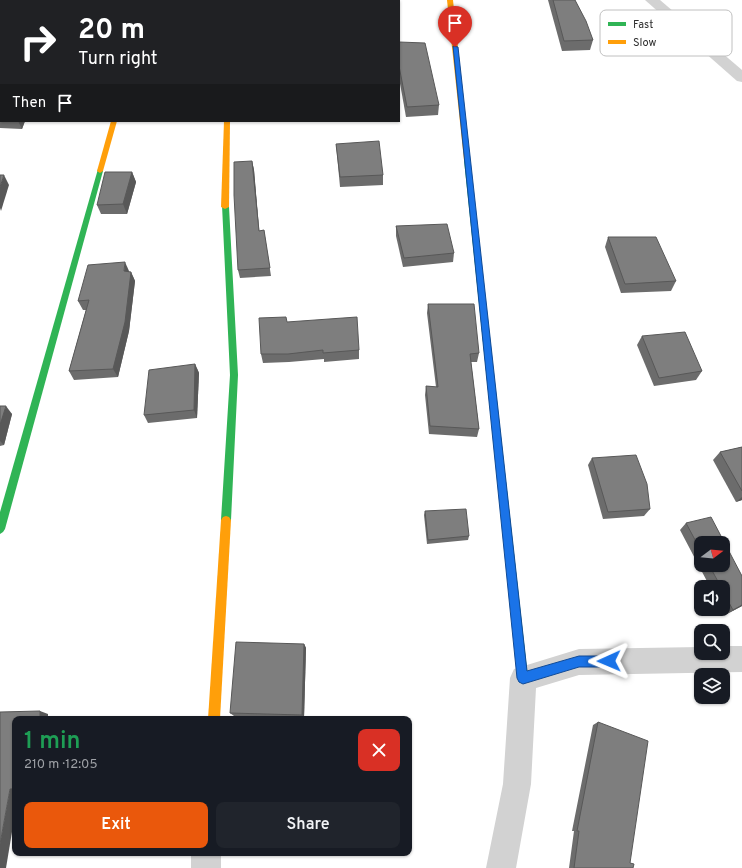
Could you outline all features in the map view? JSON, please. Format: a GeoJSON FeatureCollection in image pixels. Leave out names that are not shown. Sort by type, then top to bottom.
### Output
{"type":"FeatureCollection","features":[{"type":"Feature","properties":{"kind":"street"},"geometry":{"type":"LineString","coordinates":[[450,0],[523,678],[517,784],[501,868]]}},
{"type":"Feature","properties":{"kind":"street"},"geometry":{"type":"LineString","coordinates":[[652,0],[664,10]]}},
{"type":"Feature","properties":{"kind":"street"},"geometry":{"type":"LineString","coordinates":[[717,56],[742,78]]}},
{"type":"Feature","properties":{"kind":"street"},"geometry":{"type":"LineString","coordinates":[[0,529],[114,122]]}},
{"type":"Feature","properties":{"kind":"street"},"geometry":{"type":"LineString","coordinates":[[214,716],[234,375],[225,204],[227,122]]}},
{"type":"Feature","properties":{"kind":"street"},"geometry":{"type":"LineString","coordinates":[[523,678],[579,662],[742,659]]}},
{"type":"Feature","properties":{"kind":"street"},"geometry":{"type":"LineString","coordinates":[[206,856],[206,868]]}},
{"type":"Feature","properties":{"kind":"building"},"geometry":{"type":"Polygon","coordinates":[[[553,0],[575,0],[586,21],[593,40],[564,41],[553,0]]]}},
{"type":"Feature","properties":{"kind":"building"},"geometry":{"type":"Polygon","coordinates":[[[400,42],[425,43],[439,105],[407,107],[400,71],[400,42]]]}},
{"type":"Feature","properties":{"kind":"building"},"geometry":{"type":"Polygon","coordinates":[[[379,141],[383,175],[340,177],[336,144],[379,141]]]}},
{"type":"Feature","properties":{"kind":"building"},"geometry":{"type":"Polygon","coordinates":[[[252,161],[259,231],[264,230],[270,268],[238,270],[234,195],[234,162],[252,161]]]}},
{"type":"Feature","properties":{"kind":"building"},"geometry":{"type":"Polygon","coordinates":[[[105,172],[132,172],[123,204],[97,205],[105,172]]]}},
{"type":"Feature","properties":{"kind":"building"},"geometry":{"type":"Polygon","coordinates":[[[0,175],[4,175],[0,187],[0,175]]]}},
{"type":"Feature","properties":{"kind":"building"},"geometry":{"type":"Polygon","coordinates":[[[447,224],[454,253],[404,258],[396,226],[447,224]]]}},
{"type":"Feature","properties":{"kind":"building"},"geometry":{"type":"Polygon","coordinates":[[[608,237],[656,237],[676,281],[625,284],[608,237]]]}},
{"type":"Feature","properties":{"kind":"building"},"geometry":{"type":"Polygon","coordinates":[[[125,262],[124,271],[131,272],[125,322],[113,369],[69,371],[89,300],[78,301],[88,265],[125,262]]]}},
{"type":"Feature","properties":{"kind":"building"},"geometry":{"type":"Polygon","coordinates":[[[428,304],[474,304],[479,353],[470,354],[479,429],[430,426],[426,386],[438,387],[428,304]]]}},
{"type":"Feature","properties":{"kind":"building"},"geometry":{"type":"Polygon","coordinates":[[[286,317],[287,322],[357,317],[359,350],[323,353],[323,350],[288,354],[261,354],[259,318],[286,317]]]}},
{"type":"Feature","properties":{"kind":"building"},"geometry":{"type":"Polygon","coordinates":[[[685,332],[702,371],[659,378],[642,336],[685,332]]]}},
{"type":"Feature","properties":{"kind":"building"},"geometry":{"type":"Polygon","coordinates":[[[195,364],[194,410],[144,415],[149,370],[195,364]]]}},
{"type":"Feature","properties":{"kind":"building"},"geometry":{"type":"Polygon","coordinates":[[[0,406],[6,406],[0,425],[0,406]]]}},
{"type":"Feature","properties":{"kind":"building"},"geometry":{"type":"Polygon","coordinates":[[[742,447],[742,491],[720,452],[742,447]]]}},
{"type":"Feature","properties":{"kind":"building"},"geometry":{"type":"Polygon","coordinates":[[[636,455],[647,484],[650,509],[608,512],[592,458],[636,455]]]}},
{"type":"Feature","properties":{"kind":"building"},"geometry":{"type":"Polygon","coordinates":[[[466,509],[469,536],[428,540],[425,511],[466,509]]]}},
{"type":"Feature","properties":{"kind":"building"},"geometry":{"type":"Polygon","coordinates":[[[711,517],[721,536],[694,536],[694,538],[686,523],[711,517]]]}},
{"type":"Feature","properties":{"kind":"building"},"geometry":{"type":"Polygon","coordinates":[[[730,553],[742,576],[742,605],[733,610],[730,605],[730,580],[717,580],[713,572],[730,572],[730,553]]]}},
{"type":"Feature","properties":{"kind":"building"},"geometry":{"type":"Polygon","coordinates":[[[236,642],[304,644],[302,715],[230,713],[236,642]]]}},
{"type":"Feature","properties":{"kind":"building"},"geometry":{"type":"Polygon","coordinates":[[[40,711],[40,716],[12,716],[12,789],[10,789],[0,844],[0,712],[40,711]]]}},
{"type":"Feature","properties":{"kind":"building"},"geometry":{"type":"Polygon","coordinates":[[[598,722],[648,741],[630,863],[634,864],[633,868],[574,868],[579,831],[577,831],[598,722]]]}},
{"type":"Feature","properties":{"kind":"traffic: fast"},"geometry":{"type":"LineString","coordinates":[[467,160],[523,678]]}},
{"type":"Feature","properties":{"kind":"traffic: fast"},"geometry":{"type":"LineString","coordinates":[[0,529],[100,171]]}},
{"type":"Feature","properties":{"kind":"traffic: fast"},"geometry":{"type":"LineString","coordinates":[[225,207],[234,375],[226,520]]}},
{"type":"Feature","properties":{"kind":"traffic: slow"},"geometry":{"type":"LineString","coordinates":[[450,0],[467,160]]}},
{"type":"Feature","properties":{"kind":"traffic: slow"},"geometry":{"type":"LineString","coordinates":[[100,171],[114,122]]}},
{"type":"Feature","properties":{"kind":"traffic: slow"},"geometry":{"type":"LineString","coordinates":[[225,207],[227,122]]}},
{"type":"Feature","properties":{"kind":"traffic: slow"},"geometry":{"type":"LineString","coordinates":[[214,716],[226,520]]}},
{"type":"Feature","properties":{"kind":"route"},"geometry":{"type":"LineString","coordinates":[[455,47],[523,678],[579,662],[609,661]]}}]}
